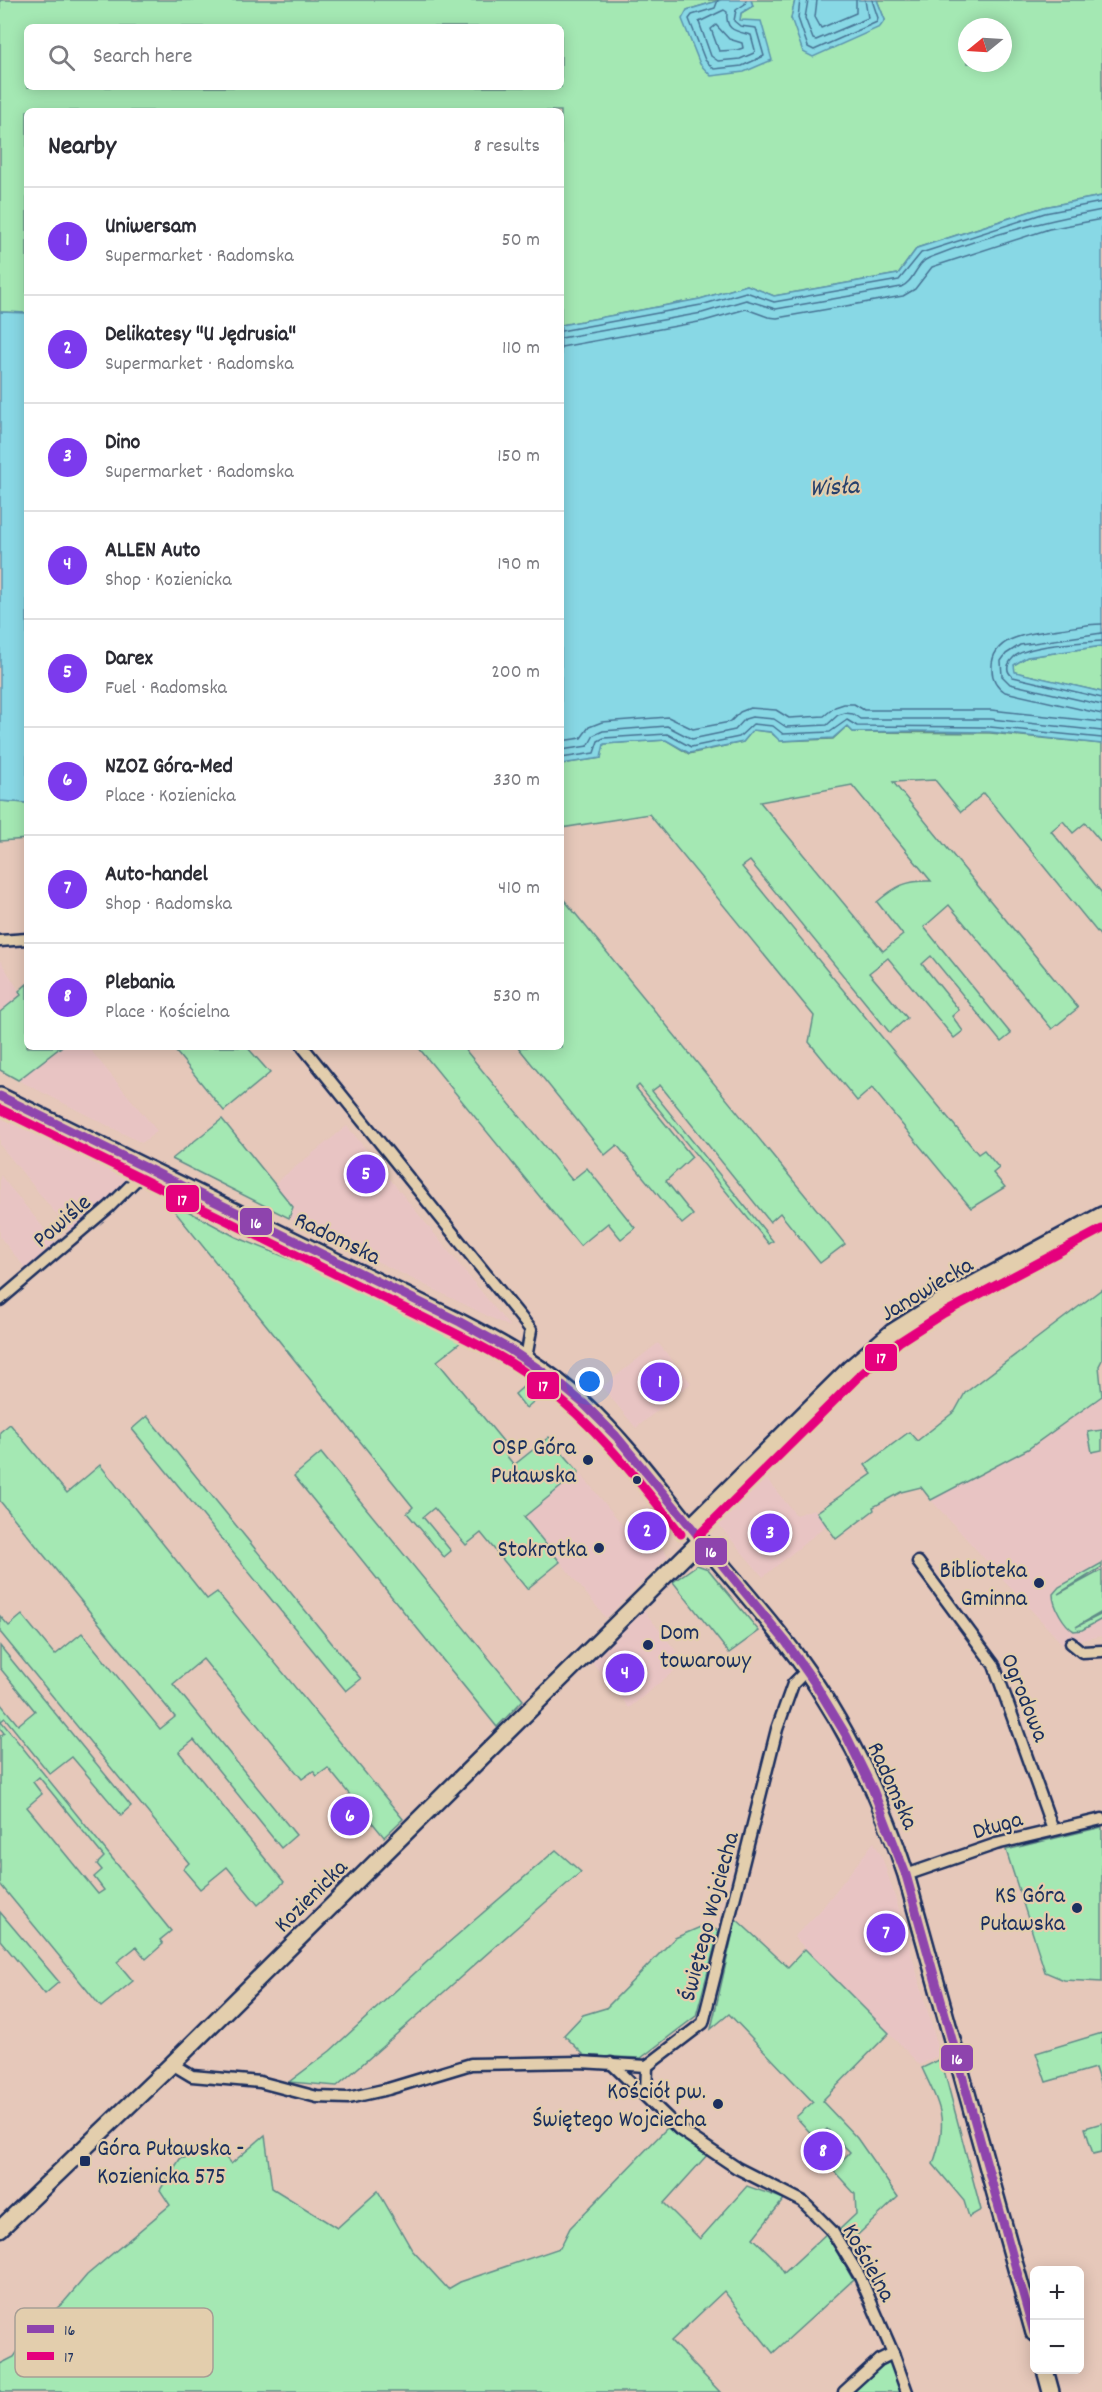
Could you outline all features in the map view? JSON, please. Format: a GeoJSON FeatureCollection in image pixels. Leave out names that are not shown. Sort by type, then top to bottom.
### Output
{"type":"FeatureCollection","features":[{"type":"Feature","properties":{"kind":"main road","name":"Radomska"},"geometry":{"type":"LineString","coordinates":[[0,1096],[460,1322],[526,1358],[584,1404],[614,1435],[784,1641],[838,1722],[869,1780],[906,1875],[1031,2320]]}},
{"type":"Feature","properties":{"kind":"main road","name":"Janowiecka"},"geometry":{"type":"LineString","coordinates":[[690,1527],[849,1369],[892,1332],[938,1303],[1102,1215]]}},
{"type":"Feature","properties":{"kind":"main road","name":"Kozienicka"},"geometry":{"type":"LineString","coordinates":[[0,2229],[171,2064],[701,1540]]}},
{"type":"Feature","properties":{"kind":"main road"},"geometry":{"type":"LineString","coordinates":[[1046,2374],[1050,2392]]}},
{"type":"Feature","properties":{"kind":"street"},"geometry":{"type":"LineString","coordinates":[[0,941],[24,939]]}},
{"type":"Feature","properties":{"kind":"street"},"geometry":{"type":"LineString","coordinates":[[305,1050],[531,1330],[526,1358]]}},
{"type":"Feature","properties":{"kind":"street","name":"Powiśle"},"geometry":{"type":"LineString","coordinates":[[0,1300],[109,1207],[147,1169]]}},
{"type":"Feature","properties":{"kind":"street","name":"Ogrodowa"},"geometry":{"type":"LineString","coordinates":[[918,1562],[994,1665],[1053,1830]]}},
{"type":"Feature","properties":{"kind":"street"},"geometry":{"type":"LineString","coordinates":[[1071,1642],[1082,1652],[1102,1651]]}},
{"type":"Feature","properties":{"kind":"street","name":"Świętego Wojciecha"},"geometry":{"type":"LineString","coordinates":[[647,2066],[702,2023],[777,1729],[793,1684],[806,1671]]}},
{"type":"Feature","properties":{"kind":"street","name":"Długa"},"geometry":{"type":"LineString","coordinates":[[906,1875],[996,1844],[1102,1819]]}},
{"type":"Feature","properties":{"kind":"street"},"geometry":{"type":"LineString","coordinates":[[171,2064],[192,2076],[250,2081],[317,2097],[348,2098],[471,2064],[512,2061],[611,2063],[647,2066],[646,2097]]}},
{"type":"Feature","properties":{"kind":"street","name":"Kościelna"},"geometry":{"type":"LineString","coordinates":[[611,2063],[679,2129],[727,2161],[802,2202],[832,2231],[860,2277],[907,2392]]}},
{"type":"Feature","properties":{"kind":"street"},"geometry":{"type":"LineString","coordinates":[[844,2392],[879,2360],[893,2353]]}},
{"type":"Feature","properties":{"kind":"shaded area"},"geometry":{"type":"Polygon","coordinates":[[[0,960],[21,994],[0,1012],[0,960]]]}},
{"type":"Feature","properties":{"kind":"shaded area"},"geometry":{"type":"Polygon","coordinates":[[[57,1050],[90,1050],[157,1131],[142,1143],[18,1080],[57,1050]]]}},
{"type":"Feature","properties":{"kind":"shaded area"},"geometry":{"type":"Polygon","coordinates":[[[0,1118],[129,1180],[70,1231],[0,1145],[0,1118]]]}},
{"type":"Feature","properties":{"kind":"shaded area"},"geometry":{"type":"Polygon","coordinates":[[[347,1126],[510,1327],[289,1218],[292,1207],[274,1184],[347,1126]]]}},
{"type":"Feature","properties":{"kind":"shaded area"},"geometry":{"type":"Polygon","coordinates":[[[0,1175],[56,1243],[26,1269],[0,1237],[0,1175]]]}},
{"type":"Feature","properties":{"kind":"shaded area"},"geometry":{"type":"Polygon","coordinates":[[[658,1343],[691,1383],[636,1428],[602,1387],[658,1343]]]}},
{"type":"Feature","properties":{"kind":"shaded area"},"geometry":{"type":"Polygon","coordinates":[[[1102,1396],[1102,1636],[1074,1641],[1064,1646],[931,1500],[1028,1449],[1102,1396]]]}},
{"type":"Feature","properties":{"kind":"shaded area"},"geometry":{"type":"Polygon","coordinates":[[[760,1471],[796,1515],[814,1509],[827,1525],[763,1577],[713,1518],[760,1471]]]}},
{"type":"Feature","properties":{"kind":"shaded area"},"geometry":{"type":"Polygon","coordinates":[[[579,1472],[625,1528],[649,1508],[667,1528],[655,1539],[668,1556],[606,1618],[524,1517],[579,1472]]]}},
{"type":"Feature","properties":{"kind":"shaded area"},"geometry":{"type":"Polygon","coordinates":[[[644,1611],[685,1662],[629,1708],[592,1662],[644,1611]]]}},
{"type":"Feature","properties":{"kind":"shaded area"},"geometry":{"type":"Polygon","coordinates":[[[874,1842],[882,1857],[899,1909],[940,2055],[920,2065],[794,1937],[820,1911],[874,1842]]]}},
{"type":"Feature","properties":{"kind":"green space"},"geometry":{"type":"Polygon","coordinates":[[[0,0],[721,0],[687,10],[740,20],[741,13],[753,6],[751,0],[795,0],[791,19],[885,20],[877,0],[1102,0],[1102,196],[1044,207],[917,248],[898,274],[774,296],[747,285],[700,299],[564,324],[564,108],[24,108],[24,313],[0,312],[0,0]]]}},
{"type":"Feature","properties":{"kind":"green space"},"geometry":{"type":"Polygon","coordinates":[[[1102,646],[1102,692],[1014,672],[1014,664],[1027,657],[1102,646]]]}},
{"type":"Feature","properties":{"kind":"green space"},"geometry":{"type":"Polygon","coordinates":[[[847,726],[853,732],[990,733],[1102,744],[1102,843],[1085,823],[1073,833],[1063,821],[1051,831],[1102,893],[1102,938],[984,793],[961,812],[935,780],[893,782],[1078,1008],[1052,1029],[949,905],[924,927],[1011,1034],[1001,1042],[931,956],[922,964],[959,1010],[952,1016],[963,1031],[954,1038],[888,958],[869,973],[907,1018],[890,1033],[750,861],[742,867],[978,1154],[984,1150],[999,1168],[993,1173],[1005,1187],[971,1208],[872,1088],[857,1101],[809,1042],[814,1016],[649,814],[564,828],[564,764],[601,758],[603,744],[666,740],[689,754],[743,742],[753,730],[770,732],[781,741],[833,739],[847,726]],[[852,785],[760,802],[883,951],[903,935],[877,902],[902,885],[931,881],[852,785]]]}},
{"type":"Feature","properties":{"kind":"green space"},"geometry":{"type":"Polygon","coordinates":[[[0,801],[24,803],[24,839],[0,841],[0,801]]]}},
{"type":"Feature","properties":{"kind":"green space"},"geometry":{"type":"Polygon","coordinates":[[[564,900],[845,1244],[820,1263],[780,1213],[770,1222],[660,1085],[652,1091],[773,1241],[769,1244],[639,1085],[636,1088],[692,1157],[666,1181],[693,1215],[682,1224],[617,1145],[605,1155],[520,1050],[564,1050],[564,900]]]}},
{"type":"Feature","properties":{"kind":"green space"},"geometry":{"type":"Polygon","coordinates":[[[24,987],[24,1050],[57,1050],[18,1080],[0,1070],[0,1012],[21,995],[19,991],[24,987]]]}},
{"type":"Feature","properties":{"kind":"green space"},"geometry":{"type":"Polygon","coordinates":[[[174,1050],[250,1050],[270,1073],[224,1111],[174,1050]]]}},
{"type":"Feature","properties":{"kind":"green space"},"geometry":{"type":"Polygon","coordinates":[[[420,1050],[465,1050],[572,1180],[587,1168],[635,1228],[621,1239],[608,1223],[580,1246],[420,1050]]]}},
{"type":"Feature","properties":{"kind":"green space"},"geometry":{"type":"Polygon","coordinates":[[[222,1119],[293,1207],[289,1218],[172,1159],[222,1119]]]}},
{"type":"Feature","properties":{"kind":"green space"},"geometry":{"type":"Polygon","coordinates":[[[172,1208],[184,1209],[236,1237],[300,1263],[461,1342],[437,1361],[511,1451],[506,1455],[514,1465],[549,1437],[579,1472],[524,1517],[560,1562],[527,1589],[481,1533],[466,1545],[434,1508],[423,1517],[451,1551],[444,1557],[407,1513],[413,1507],[172,1208]]]}},
{"type":"Feature","properties":{"kind":"green space"},"geometry":{"type":"Polygon","coordinates":[[[1102,1289],[1102,1360],[1099,1366],[1102,1396],[1028,1449],[931,1500],[921,1487],[901,1492],[873,1507],[874,1510],[836,1539],[817,1512],[872,1474],[865,1465],[909,1432],[917,1441],[955,1411],[965,1393],[1102,1289]]]}},
{"type":"Feature","properties":{"kind":"green space"},"geometry":{"type":"Polygon","coordinates":[[[531,1380],[546,1391],[526,1408],[515,1394],[531,1380]]]}},
{"type":"Feature","properties":{"kind":"green space"},"geometry":{"type":"Polygon","coordinates":[[[147,1416],[361,1679],[346,1691],[132,1429],[147,1416]]]}},
{"type":"Feature","properties":{"kind":"green space"},"geometry":{"type":"Polygon","coordinates":[[[10,1424],[67,1493],[100,1465],[207,1599],[217,1592],[403,1819],[384,1837],[328,1768],[317,1776],[313,1771],[302,1779],[203,1659],[173,1684],[296,1835],[281,1848],[194,1740],[179,1752],[284,1882],[258,1905],[227,1867],[200,1889],[183,1869],[189,1863],[0,1632],[0,1616],[9,1626],[22,1615],[55,1655],[82,1633],[160,1729],[175,1717],[0,1501],[0,1432],[10,1424]]]}},
{"type":"Feature","properties":{"kind":"green space"},"geometry":{"type":"Polygon","coordinates":[[[1102,1430],[1102,1450],[1092,1452],[1088,1432],[1102,1430]]]}},
{"type":"Feature","properties":{"kind":"green space"},"geometry":{"type":"Polygon","coordinates":[[[321,1453],[523,1700],[497,1727],[294,1476],[321,1453]]]}},
{"type":"Feature","properties":{"kind":"green space"},"geometry":{"type":"Polygon","coordinates":[[[1102,1563],[1102,1567],[1058,1594],[1102,1570],[1102,1612],[1076,1627],[1102,1614],[1102,1619],[1082,1630],[1074,1631],[1060,1615],[1053,1594],[1059,1587],[1102,1563]]]}},
{"type":"Feature","properties":{"kind":"green space"},"geometry":{"type":"Polygon","coordinates":[[[697,1565],[708,1569],[759,1631],[729,1653],[673,1582],[697,1565]]]}},
{"type":"Feature","properties":{"kind":"green space"},"geometry":{"type":"Polygon","coordinates":[[[0,1646],[131,1806],[121,1815],[72,1757],[50,1774],[5,1718],[1,1721],[171,1931],[160,1940],[163,1944],[146,1959],[136,1947],[117,1962],[133,1981],[101,2007],[0,1884],[0,1736],[4,1733],[0,1728],[0,1703],[18,1725],[35,1711],[0,1668],[0,1646]],[[39,1777],[33,1782],[42,1794],[27,1807],[98,1894],[104,1890],[94,1877],[102,1870],[97,1864],[104,1857],[39,1777]]]}},
{"type":"Feature","properties":{"kind":"green space","name":"KS Góra Puławska"},"geometry":{"type":"Polygon","coordinates":[[[1102,1827],[1102,1982],[1064,1980],[1045,1972],[1006,1850],[1102,1827]]]}},
{"type":"Feature","properties":{"kind":"green space"},"geometry":{"type":"Polygon","coordinates":[[[556,1850],[581,1872],[368,2060],[337,2086],[289,2082],[330,2051],[441,1949],[556,1850]]]}},
{"type":"Feature","properties":{"kind":"green space"},"geometry":{"type":"Polygon","coordinates":[[[0,1912],[59,1982],[45,1994],[0,1940],[0,1912]]]}},
{"type":"Feature","properties":{"kind":"green space"},"geometry":{"type":"Polygon","coordinates":[[[736,1919],[788,1967],[805,1949],[889,2033],[822,2101],[857,2138],[898,2197],[846,2246],[838,2231],[856,2214],[855,2194],[833,2170],[850,2152],[827,2129],[816,2139],[796,2117],[813,2102],[729,2014],[711,2029],[736,1919]]]}},
{"type":"Feature","properties":{"kind":"green space"},"geometry":{"type":"Polygon","coordinates":[[[705,1925],[719,1931],[696,2016],[641,2058],[585,2056],[564,2035],[583,2015],[606,2008],[675,1938],[705,1925]]]}},
{"type":"Feature","properties":{"kind":"green space"},"geometry":{"type":"Polygon","coordinates":[[[1102,2033],[1102,2089],[1095,2068],[1046,2082],[1036,2053],[1102,2033]]]}},
{"type":"Feature","properties":{"kind":"green space"},"geometry":{"type":"Polygon","coordinates":[[[941,2059],[981,2210],[969,2217],[964,2201],[933,2164],[941,2136],[941,2114],[922,2068],[941,2059]]]}},
{"type":"Feature","properties":{"kind":"green space"},"geometry":{"type":"Polygon","coordinates":[[[1102,2123],[1102,2152],[1093,2154],[1085,2128],[1102,2123]]]}},
{"type":"Feature","properties":{"kind":"green space"},"geometry":{"type":"Polygon","coordinates":[[[669,2126],[686,2140],[709,2153],[664,2203],[700,2239],[747,2186],[784,2199],[753,2238],[775,2259],[784,2273],[827,2233],[853,2280],[773,2353],[724,2291],[671,2341],[720,2392],[0,2392],[0,2364],[15,2356],[15,2377],[213,2377],[213,2308],[57,2308],[87,2275],[170,2205],[160,2190],[180,2159],[219,2149],[231,2164],[265,2135],[272,2188],[337,2228],[378,2191],[412,2250],[448,2289],[460,2282],[560,2248],[570,2228],[669,2126]]]}},
{"type":"Feature","properties":{"kind":"green space"},"geometry":{"type":"Polygon","coordinates":[[[891,2361],[903,2392],[850,2392],[883,2362],[891,2361]]]}},
{"type":"Feature","properties":{"kind":"water"},"geometry":{"type":"Polygon","coordinates":[[[721,0],[751,0],[753,6],[741,13],[740,20],[761,21],[772,60],[744,72],[711,76],[700,64],[682,19],[687,10],[721,0]]]}},
{"type":"Feature","properties":{"kind":"water"},"geometry":{"type":"Polygon","coordinates":[[[795,0],[877,0],[885,20],[880,27],[813,57],[803,52],[791,18],[795,0]]]}},
{"type":"Feature","properties":{"kind":"water","name":"Wisła"},"geometry":{"type":"Polygon","coordinates":[[[1102,196],[1102,646],[1027,657],[1014,665],[1015,672],[1102,692],[1102,744],[990,732],[853,732],[847,726],[833,738],[780,741],[771,732],[753,730],[743,742],[689,753],[666,740],[604,744],[601,758],[564,764],[564,324],[700,299],[747,285],[774,296],[898,274],[917,248],[1044,207],[1102,196]]]}},
{"type":"Feature","properties":{"kind":"water"},"geometry":{"type":"Polygon","coordinates":[[[0,312],[24,313],[24,803],[0,801],[0,312]]]}},
{"type":"Feature","properties":{"kind":"transit line","name":"16"},"geometry":{"type":"LineString","coordinates":[[0,1096],[460,1322],[509,1349],[555,1380],[584,1404],[616,1436],[786,1642],[814,1682],[846,1735],[873,1790],[906,1875],[1030,2320]]}},
{"type":"Feature","properties":{"kind":"transit line","name":"17"},"geometry":{"type":"LineString","coordinates":[[0,1109],[455,1333],[531,1376],[580,1417],[633,1474],[681,1534]]}},
{"type":"Feature","properties":{"kind":"transit line","name":"17"},"geometry":{"type":"LineString","coordinates":[[698,1536],[857,1378],[899,1342],[944,1313],[1102,1229]]}},
{"type":"Feature","properties":{"kind":"place","name":"Darex"},"geometry":{"type":"Point","coordinates":[366,1174]}},
{"type":"Feature","properties":{"kind":"place","name":"Uniwersam"},"geometry":{"type":"Point","coordinates":[660,1382]}},
{"type":"Feature","properties":{"kind":"place","name":"OSP Góra Puławska"},"geometry":{"type":"Point","coordinates":[588,1460]}},
{"type":"Feature","properties":{"kind":"place","name":"Delikatesy \"U Jędrusia\""},"geometry":{"type":"Point","coordinates":[647,1531]}},
{"type":"Feature","properties":{"kind":"place","name":"Dino"},"geometry":{"type":"Point","coordinates":[770,1533]}},
{"type":"Feature","properties":{"kind":"place","name":"Stokrotka"},"geometry":{"type":"Point","coordinates":[599,1548]}},
{"type":"Feature","properties":{"kind":"place","name":"Biblioteka Gminna"},"geometry":{"type":"Point","coordinates":[1039,1583]}},
{"type":"Feature","properties":{"kind":"place","name":"Dom towarowy"},"geometry":{"type":"Point","coordinates":[648,1645]}},
{"type":"Feature","properties":{"kind":"place","name":"ALLEN Auto"},"geometry":{"type":"Point","coordinates":[625,1673]}},
{"type":"Feature","properties":{"kind":"place","name":"NZOZ Góra-Med"},"geometry":{"type":"Point","coordinates":[350,1816]}},
{"type":"Feature","properties":{"kind":"place","name":"KS Góra Puławska"},"geometry":{"type":"Point","coordinates":[1077,1908]}},
{"type":"Feature","properties":{"kind":"place","name":"Auto-handel"},"geometry":{"type":"Point","coordinates":[886,1933]}},
{"type":"Feature","properties":{"kind":"place","name":"Kościół pw. Świętego Wojciecha"},"geometry":{"type":"Point","coordinates":[718,2104]}},
{"type":"Feature","properties":{"kind":"place","name":"Plebania"},"geometry":{"type":"Point","coordinates":[823,2151]}},
{"type":"Feature","properties":{"kind":"place","name":"Góra Puławska - Kozienicka 575"},"geometry":{"type":"Point","coordinates":[85,2161]}}]}
